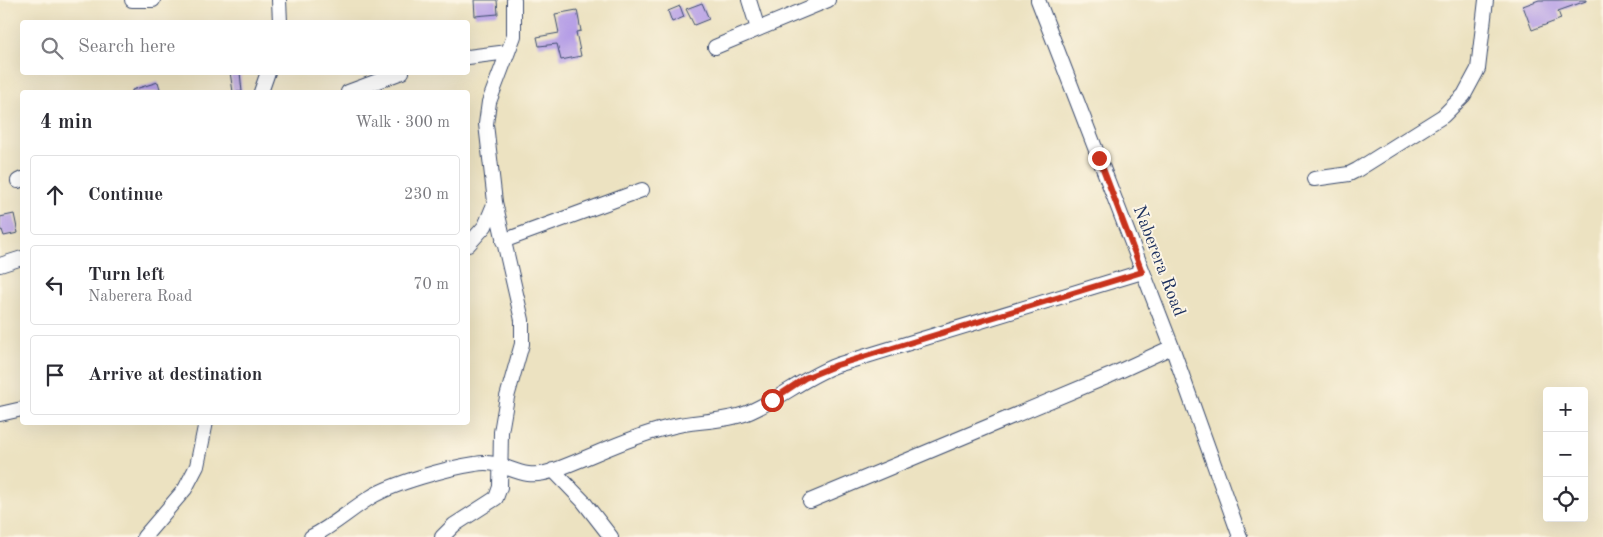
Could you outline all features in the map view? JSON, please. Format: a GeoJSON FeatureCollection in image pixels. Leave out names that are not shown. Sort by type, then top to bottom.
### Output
{"type":"FeatureCollection","features":[{"type":"Feature","properties":{"kind":"street"},"geometry":{"type":"LineString","coordinates":[[132,0],[153,0]]}},
{"type":"Feature","properties":{"kind":"street"},"geometry":{"type":"LineString","coordinates":[[279,0],[280,20]]}},
{"type":"Feature","properties":{"kind":"street"},"geometry":{"type":"LineString","coordinates":[[442,537],[454,525],[496,498],[500,487],[502,465],[501,432],[507,397],[522,344],[522,328],[495,202],[486,124],[489,102],[514,36],[514,0]]}},
{"type":"Feature","properties":{"kind":"street"},"geometry":{"type":"LineString","coordinates":[[749,0],[758,28]]}},
{"type":"Feature","properties":{"kind":"street"},"geometry":{"type":"LineString","coordinates":[[715,47],[828,0]]}},
{"type":"Feature","properties":{"kind":"street","name":"Naberera Road"},"geometry":{"type":"LineString","coordinates":[[1038,0],[1172,347],[1240,537]]}},
{"type":"Feature","properties":{"kind":"street"},"geometry":{"type":"LineString","coordinates":[[1314,180],[1349,174],[1357,170],[1433,123],[1453,107],[1472,84],[1478,70],[1486,0]]}},
{"type":"Feature","properties":{"kind":"street"},"geometry":{"type":"LineString","coordinates":[[470,58],[508,52]]}},
{"type":"Feature","properties":{"kind":"street"},"geometry":{"type":"LineString","coordinates":[[263,90],[267,75]]}},
{"type":"Feature","properties":{"kind":"street"},"geometry":{"type":"LineString","coordinates":[[353,90],[394,75]]}},
{"type":"Feature","properties":{"kind":"street"},"geometry":{"type":"LineString","coordinates":[[503,241],[642,190]]}},
{"type":"Feature","properties":{"kind":"street"},"geometry":{"type":"LineString","coordinates":[[470,243],[485,226],[495,202]]}},
{"type":"Feature","properties":{"kind":"street"},"geometry":{"type":"LineString","coordinates":[[0,265],[20,259]]}},
{"type":"Feature","properties":{"kind":"street"},"geometry":{"type":"LineString","coordinates":[[311,537],[336,523],[372,497],[391,488],[475,464],[502,465],[524,475],[553,470],[641,434],[673,426],[726,420],[749,412],[805,378],[837,365],[1142,272]]}},
{"type":"Feature","properties":{"kind":"street"},"geometry":{"type":"LineString","coordinates":[[810,501],[1109,376],[1172,347]]}},
{"type":"Feature","properties":{"kind":"street"},"geometry":{"type":"LineString","coordinates":[[0,414],[20,410]]}},
{"type":"Feature","properties":{"kind":"street"},"geometry":{"type":"LineString","coordinates":[[144,537],[185,489],[197,466],[205,425]]}},
{"type":"Feature","properties":{"kind":"street"},"geometry":{"type":"LineString","coordinates":[[553,470],[583,501],[611,537]]}},
{"type":"Feature","properties":{"kind":"building"},"geometry":{"type":"Polygon","coordinates":[[[474,0],[497,0],[498,14],[475,16],[474,0]]]}},
{"type":"Feature","properties":{"kind":"building"},"geometry":{"type":"Polygon","coordinates":[[[1539,0],[1586,1],[1558,11],[1561,19],[1532,30],[1523,6],[1539,0]]]}},
{"type":"Feature","properties":{"kind":"building"},"geometry":{"type":"Polygon","coordinates":[[[702,3],[709,19],[694,25],[686,9],[702,3]]]}},
{"type":"Feature","properties":{"kind":"building"},"geometry":{"type":"Polygon","coordinates":[[[680,6],[684,17],[672,22],[668,11],[680,6]]]}},
{"type":"Feature","properties":{"kind":"building"},"geometry":{"type":"Polygon","coordinates":[[[577,10],[581,31],[576,32],[581,56],[561,60],[557,44],[539,46],[537,37],[559,33],[555,14],[577,10]]]}},
{"type":"Feature","properties":{"kind":"building"},"geometry":{"type":"Polygon","coordinates":[[[230,75],[240,75],[242,90],[233,90],[230,75]]]}},
{"type":"Feature","properties":{"kind":"building"},"geometry":{"type":"Polygon","coordinates":[[[158,82],[160,90],[132,90],[158,82]]]}},
{"type":"Feature","properties":{"kind":"building"},"geometry":{"type":"Polygon","coordinates":[[[14,214],[18,233],[4,236],[2,230],[0,231],[0,217],[14,214]]]}},
{"type":"Feature","properties":{"kind":"route"},"geometry":{"type":"LineString","coordinates":[[772,400],[805,378],[837,365],[1142,272],[1099,158]]}}]}
